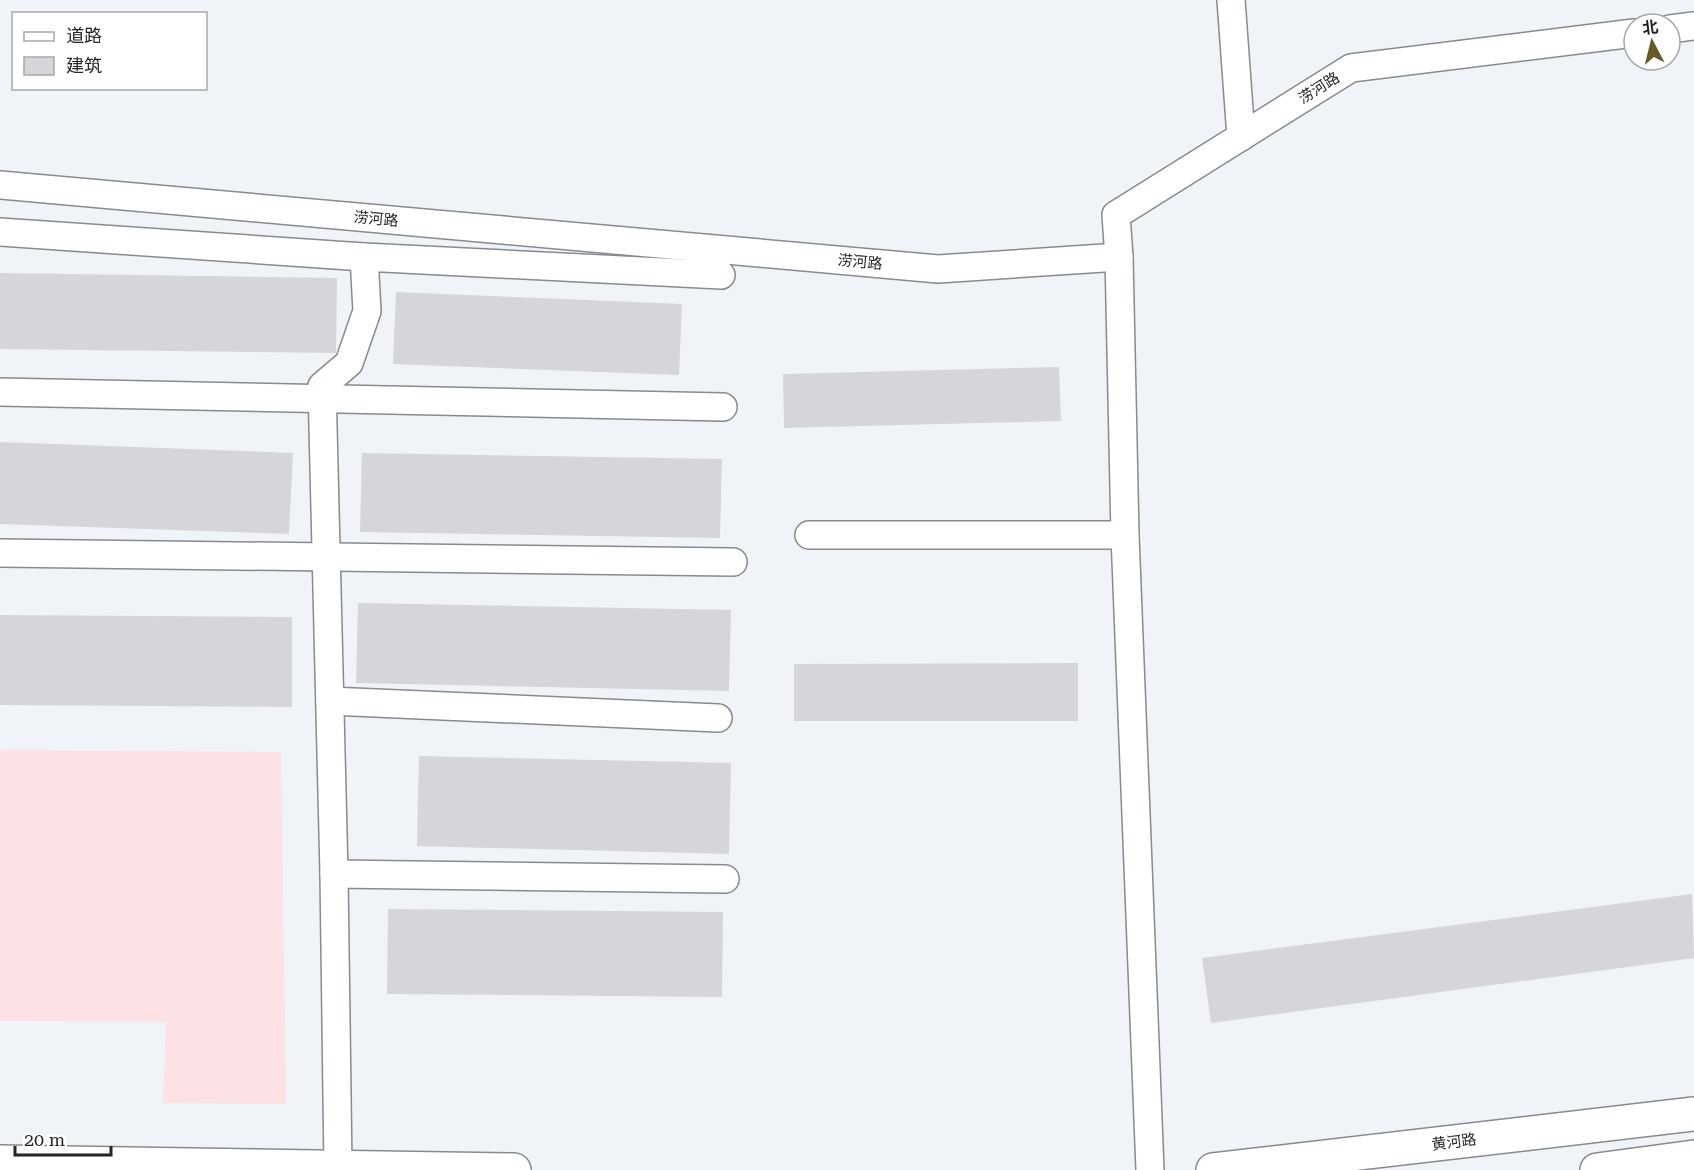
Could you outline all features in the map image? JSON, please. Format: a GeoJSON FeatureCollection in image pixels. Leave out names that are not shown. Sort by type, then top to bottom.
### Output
{"type":"FeatureCollection","features":[{"type":"Feature","properties":{"kind":"main road","name":"黄河路"},"geometry":{"type":"LineString","coordinates":[[1214,1170],[1694,1114]]}},
{"type":"Feature","properties":{"kind":"main road"},"geometry":{"type":"LineString","coordinates":[[1597,1170],[1694,1157]]}},
{"type":"Feature","properties":{"kind":"main road"},"geometry":{"type":"LineString","coordinates":[[0,1162],[514,1170]]}},
{"type":"Feature","properties":{"kind":"street"},"geometry":{"type":"LineString","coordinates":[[1231,0],[1241,137]]}},
{"type":"Feature","properties":{"kind":"street","name":"涝河路"},"geometry":{"type":"LineString","coordinates":[[0,185],[938,269],[1119,257],[1116,215],[1351,68],[1622,34]]}},
{"type":"Feature","properties":{"kind":"street"},"geometry":{"type":"LineString","coordinates":[[0,232],[364,257],[721,275]]}},
{"type":"Feature","properties":{"kind":"street"},"geometry":{"type":"LineString","coordinates":[[338,1168],[334,874],[322,386],[349,363],[368,311],[364,257]]}},
{"type":"Feature","properties":{"kind":"street"},"geometry":{"type":"LineString","coordinates":[[1119,257],[1125,535],[1150,1170]]}},
{"type":"Feature","properties":{"kind":"street"},"geometry":{"type":"LineString","coordinates":[[0,392],[723,406]]}},
{"type":"Feature","properties":{"kind":"street"},"geometry":{"type":"LineString","coordinates":[[809,535],[1125,535]]}},
{"type":"Feature","properties":{"kind":"street"},"geometry":{"type":"LineString","coordinates":[[0,553],[733,562]]}},
{"type":"Feature","properties":{"kind":"street"},"geometry":{"type":"LineString","coordinates":[[330,701],[718,718]]}},
{"type":"Feature","properties":{"kind":"street"},"geometry":{"type":"LineString","coordinates":[[334,874],[725,879]]}},
{"type":"Feature","properties":{"kind":"shaded area"},"geometry":{"type":"Polygon","coordinates":[[[0,750],[281,752],[286,1104],[163,1103],[166,1022],[0,1021],[0,750]]]}},
{"type":"Feature","properties":{"kind":"building"},"geometry":{"type":"Polygon","coordinates":[[[0,273],[337,278],[336,353],[0,349],[0,273]]]}},
{"type":"Feature","properties":{"kind":"building"},"geometry":{"type":"Polygon","coordinates":[[[396,292],[682,304],[679,375],[393,364],[396,292]]]}},
{"type":"Feature","properties":{"kind":"building"},"geometry":{"type":"Polygon","coordinates":[[[1059,367],[1061,421],[784,428],[783,374],[1059,367]]]}},
{"type":"Feature","properties":{"kind":"building"},"geometry":{"type":"Polygon","coordinates":[[[0,442],[293,453],[289,534],[0,524],[0,442]]]}},
{"type":"Feature","properties":{"kind":"building"},"geometry":{"type":"Polygon","coordinates":[[[362,453],[722,459],[720,538],[360,532],[362,453]]]}},
{"type":"Feature","properties":{"kind":"building"},"geometry":{"type":"Polygon","coordinates":[[[358,603],[731,610],[729,691],[356,683],[358,603]]]}},
{"type":"Feature","properties":{"kind":"building"},"geometry":{"type":"Polygon","coordinates":[[[0,615],[292,617],[292,707],[0,705],[0,615]]]}},
{"type":"Feature","properties":{"kind":"building"},"geometry":{"type":"Polygon","coordinates":[[[1078,663],[1078,721],[794,721],[794,664],[1078,663]]]}},
{"type":"Feature","properties":{"kind":"building"},"geometry":{"type":"Polygon","coordinates":[[[419,756],[731,763],[729,854],[417,846],[419,756]]]}},
{"type":"Feature","properties":{"kind":"building"},"geometry":{"type":"Polygon","coordinates":[[[1692,894],[1694,958],[1211,1023],[1202,958],[1692,894]]]}},
{"type":"Feature","properties":{"kind":"building"},"geometry":{"type":"Polygon","coordinates":[[[388,909],[723,912],[722,997],[387,994],[388,909]]]}}]}
